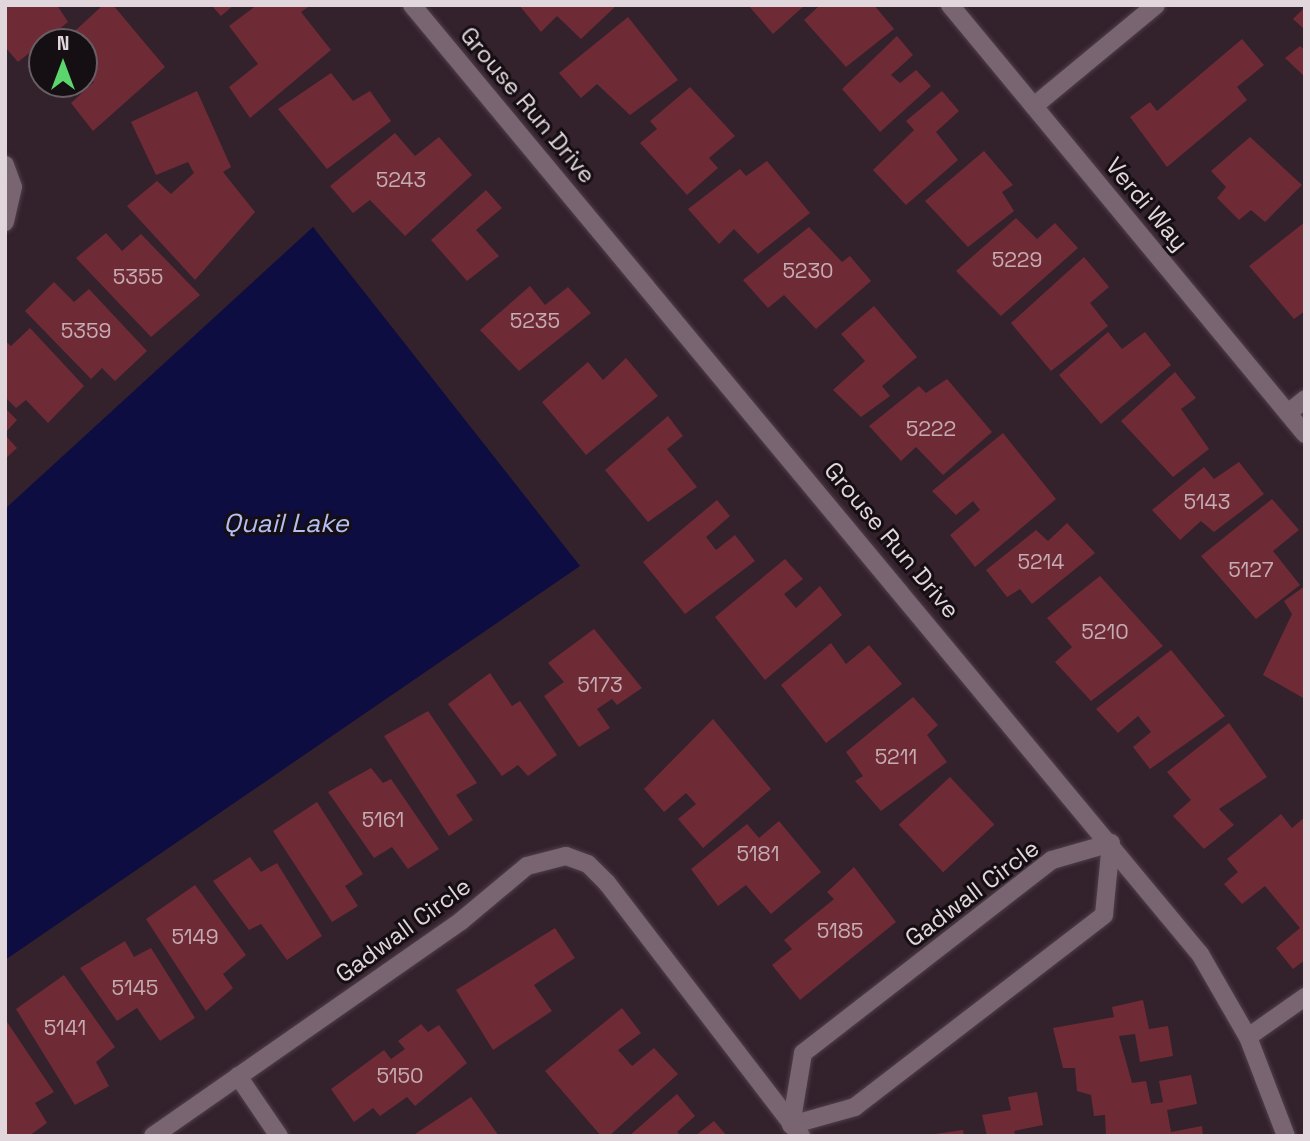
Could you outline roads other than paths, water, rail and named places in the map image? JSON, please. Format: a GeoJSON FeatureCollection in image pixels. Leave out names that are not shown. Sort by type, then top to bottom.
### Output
{"type":"FeatureCollection","features":[{"type":"Feature","properties":{"kind":"street","name":"Grouse Run Drive"},"geometry":{"type":"LineString","coordinates":[[412,5],[1111,843],[1200,954],[1248,1037],[1286,1136]]}},
{"type":"Feature","properties":{"kind":"street","name":"Verdi Way"},"geometry":{"type":"LineString","coordinates":[[950,5],[1305,434]]}},
{"type":"Feature","properties":{"kind":"street"},"geometry":{"type":"LineString","coordinates":[[1034,106],[1156,5]]}},
{"type":"Feature","properties":{"kind":"street"},"geometry":{"type":"LineString","coordinates":[[5,165],[13,187],[5,222]]}},
{"type":"Feature","properties":{"kind":"street"},"geometry":{"type":"LineString","coordinates":[[1288,413],[1305,400]]}},
{"type":"Feature","properties":{"kind":"street"},"geometry":{"type":"LineString","coordinates":[[796,1131],[855,1107],[1104,915],[1111,843]]}},
{"type":"Feature","properties":{"kind":"street","name":"Gadwall Circle"},"geometry":{"type":"LineString","coordinates":[[796,1131],[803,1053],[1052,860],[1111,843]]}},
{"type":"Feature","properties":{"kind":"street","name":"Gadwall Circle"},"geometry":{"type":"LineString","coordinates":[[153,1136],[461,921],[527,866],[566,856],[588,864],[607,883],[796,1131]]}},
{"type":"Feature","properties":{"kind":"street"},"geometry":{"type":"LineString","coordinates":[[1248,1037],[1305,997]]}},
{"type":"Feature","properties":{"kind":"street"},"geometry":{"type":"LineString","coordinates":[[238,1076],[279,1136]]}},
{"type":"Feature","properties":{"kind":"water","name":"Quail Lake"},"geometry":{"type":"Polygon","coordinates":[[[313,227],[580,566],[5,960],[5,509],[313,227]]]}}]}
